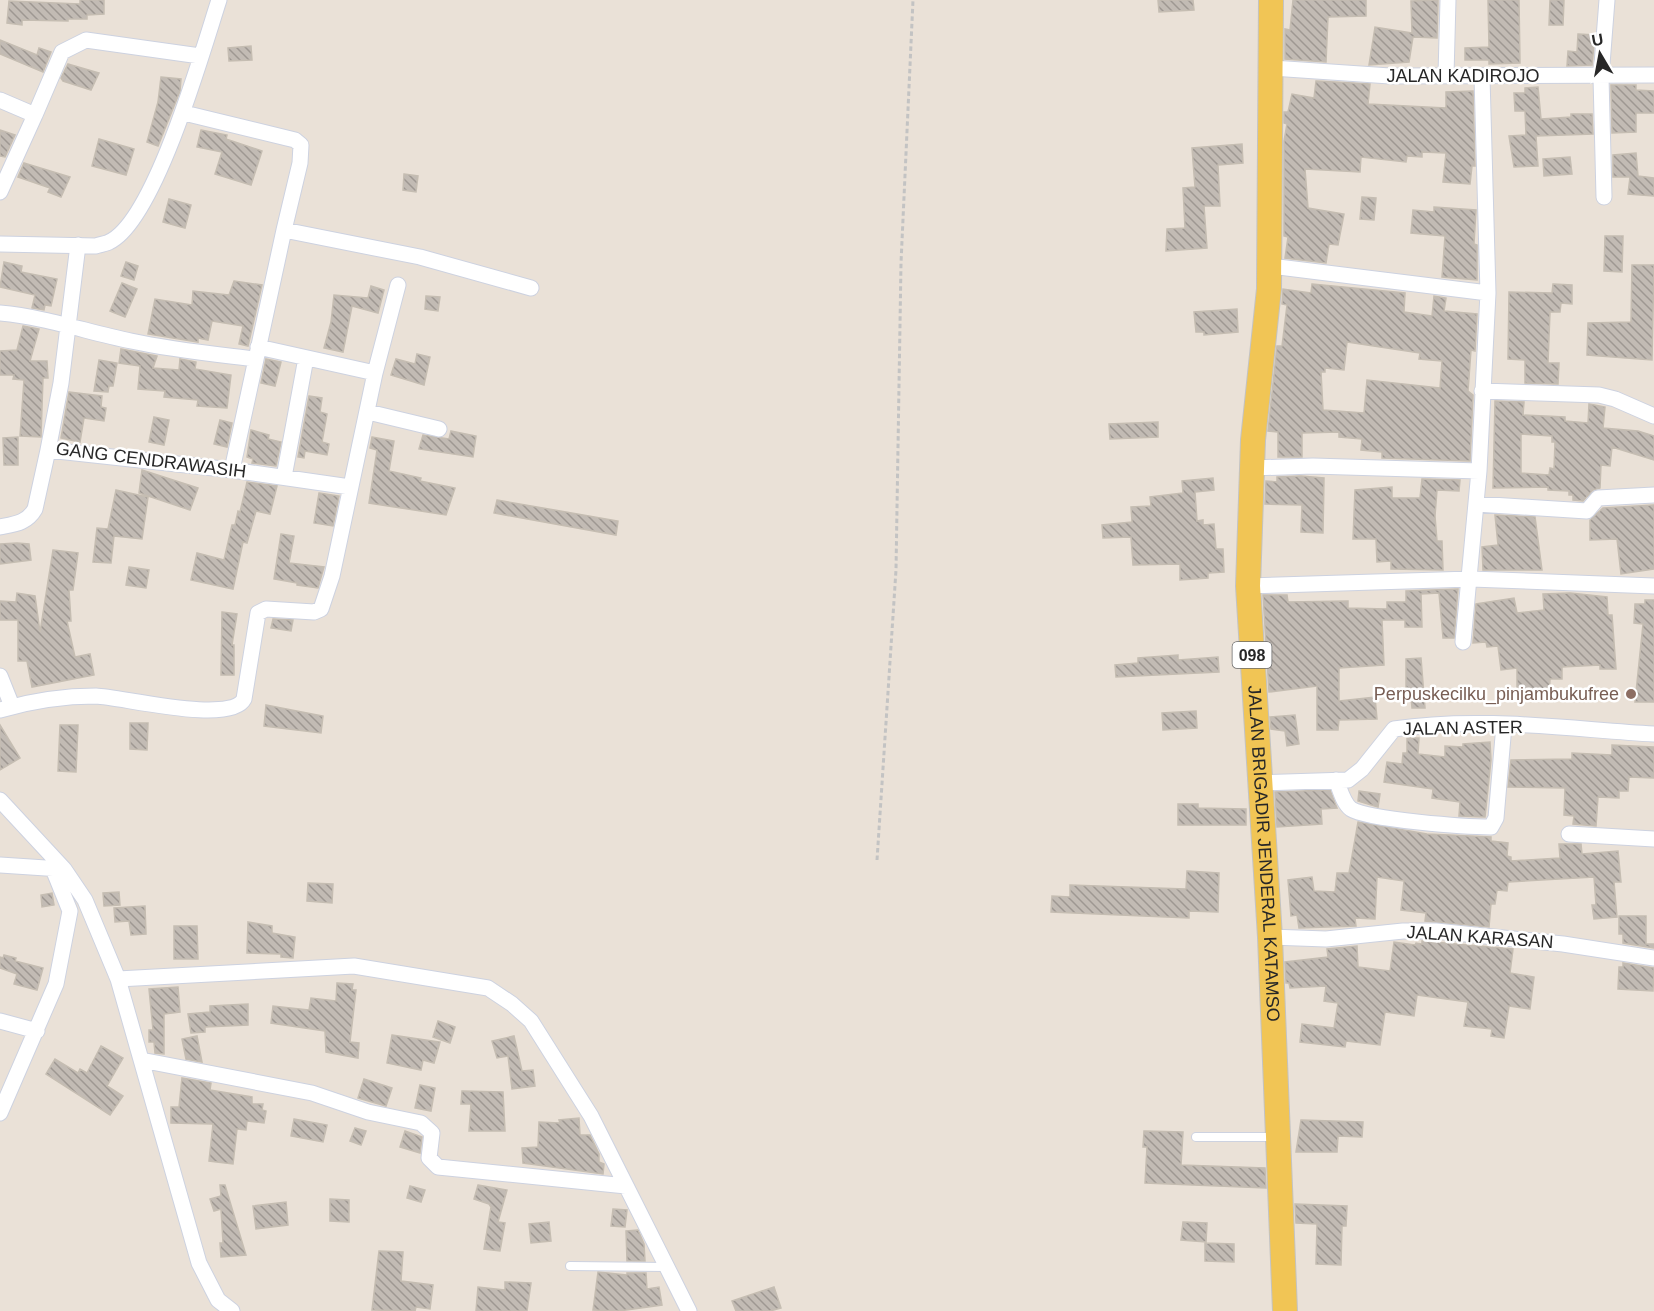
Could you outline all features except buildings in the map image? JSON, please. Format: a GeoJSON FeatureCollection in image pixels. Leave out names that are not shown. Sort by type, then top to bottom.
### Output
{"type":"FeatureCollection","features":[{"type":"Feature","properties":{"kind":"main road","name":"JALAN BRIGADIR JENDERAL KATAMSO"},"geometry":{"type":"LineString","coordinates":[[1271,0],[1270,266],[1252,468],[1248,586],[1269,936],[1285,1311]]}},
{"type":"Feature","properties":{"kind":"street"},"geometry":{"type":"LineString","coordinates":[[0,244],[96,246],[110,242],[120,233],[136,214],[184,113],[219,0]]}},
{"type":"Feature","properties":{"kind":"street"},"geometry":{"type":"LineString","coordinates":[[1446,75],[1448,0]]}},
{"type":"Feature","properties":{"kind":"street"},"geometry":{"type":"LineString","coordinates":[[1604,197],[1601,77],[1607,0]]}},
{"type":"Feature","properties":{"kind":"street"},"geometry":{"type":"LineString","coordinates":[[0,192],[62,52],[86,40],[200,56]]}},
{"type":"Feature","properties":{"kind":"street","name":"JALAN KADIROJO"},"geometry":{"type":"LineString","coordinates":[[1272,68],[1390,76],[1654,75]]}},
{"type":"Feature","properties":{"kind":"street"},"geometry":{"type":"LineString","coordinates":[[1463,642],[1465,606],[1471,579],[1479,471],[1488,292],[1482,77]]}},
{"type":"Feature","properties":{"kind":"street"},"geometry":{"type":"LineString","coordinates":[[0,100],[35,115]]}},
{"type":"Feature","properties":{"kind":"street"},"geometry":{"type":"LineString","coordinates":[[184,113],[295,140],[301,145],[300,163],[232,470]]}},
{"type":"Feature","properties":{"kind":"street"},"geometry":{"type":"LineString","coordinates":[[284,230],[420,257],[531,288]]}},
{"type":"Feature","properties":{"kind":"street","name":"GANG CENDRAWASIH"},"geometry":{"type":"LineString","coordinates":[[78,244],[61,383],[48,450],[232,470],[350,487]]}},
{"type":"Feature","properties":{"kind":"street"},"geometry":{"type":"LineString","coordinates":[[1270,266],[1488,292]]}},
{"type":"Feature","properties":{"kind":"street"},"geometry":{"type":"LineString","coordinates":[[0,676],[6,708],[68,697],[99,696],[205,711],[240,705],[244,699],[258,613],[266,609],[317,611],[325,604],[375,373],[398,285]]}},
{"type":"Feature","properties":{"kind":"street"},"geometry":{"type":"LineString","coordinates":[[0,313],[67,325],[144,344],[306,358],[375,373]]}},
{"type":"Feature","properties":{"kind":"street"},"geometry":{"type":"LineString","coordinates":[[284,477],[306,358]]}},
{"type":"Feature","properties":{"kind":"street"},"geometry":{"type":"LineString","coordinates":[[1482,391],[1599,395],[1615,399],[1654,416]]}},
{"type":"Feature","properties":{"kind":"street"},"geometry":{"type":"LineString","coordinates":[[368,412],[439,429]]}},
{"type":"Feature","properties":{"kind":"street"},"geometry":{"type":"LineString","coordinates":[[0,527],[17,524],[31,517],[35,509],[48,450]]}},
{"type":"Feature","properties":{"kind":"street"},"geometry":{"type":"LineString","coordinates":[[1252,468],[1313,466],[1479,471]]}},
{"type":"Feature","properties":{"kind":"street"},"geometry":{"type":"LineString","coordinates":[[1476,504],[1587,511],[1598,498],[1654,495]]}},
{"type":"Feature","properties":{"kind":"street"},"geometry":{"type":"LineString","coordinates":[[1248,586],[1471,579],[1654,586]]}},
{"type":"Feature","properties":{"kind":"street","name":"JALAN ASTER"},"geometry":{"type":"LineString","coordinates":[[1259,783],[1348,780],[1362,769],[1394,729],[1421,725],[1504,725],[1654,734]]}},
{"type":"Feature","properties":{"kind":"street"},"geometry":{"type":"LineString","coordinates":[[1336,780],[1346,802],[1356,811],[1434,824],[1491,827],[1496,818],[1504,725]]}},
{"type":"Feature","properties":{"kind":"street"},"geometry":{"type":"LineString","coordinates":[[0,800],[85,900],[118,979],[199,1263],[218,1300],[232,1311]]}},
{"type":"Feature","properties":{"kind":"street"},"geometry":{"type":"LineString","coordinates":[[1569,834],[1654,840]]}},
{"type":"Feature","properties":{"kind":"street"},"geometry":{"type":"LineString","coordinates":[[0,865],[58,869]]}},
{"type":"Feature","properties":{"kind":"street"},"geometry":{"type":"LineString","coordinates":[[0,1113],[56,984],[69,919],[68,904],[58,869]]}},
{"type":"Feature","properties":{"kind":"street","name":"JALAN KARASAN"},"geometry":{"type":"LineString","coordinates":[[1269,936],[1326,939],[1403,931],[1436,931],[1563,944],[1654,958]]}},
{"type":"Feature","properties":{"kind":"street"},"geometry":{"type":"LineString","coordinates":[[118,979],[354,966],[488,988],[512,1004],[531,1021],[591,1116],[689,1311]]}},
{"type":"Feature","properties":{"kind":"street"},"geometry":{"type":"LineString","coordinates":[[0,1021],[37,1031]]}},
{"type":"Feature","properties":{"kind":"street"},"geometry":{"type":"LineString","coordinates":[[141,1060],[312,1093],[368,1112],[421,1123],[432,1133],[429,1158],[438,1167],[626,1186]]}},
{"type":"Feature","properties":{"kind":"lane"},"geometry":{"type":"LineString","coordinates":[[1196,1137],[1278,1137]]}},
{"type":"Feature","properties":{"kind":"lane"},"geometry":{"type":"LineString","coordinates":[[570,1266],[668,1267]]}},
{"type":"Feature","properties":{"kind":"path"},"geometry":{"type":"LineString","coordinates":[[877,860],[896,570],[901,263],[913,0]]}},
{"type":"Feature","properties":{"kind":"place","name":"Perpuskecilku_pinjambukufree"},"geometry":{"type":"Point","coordinates":[1631,694]}}]}
